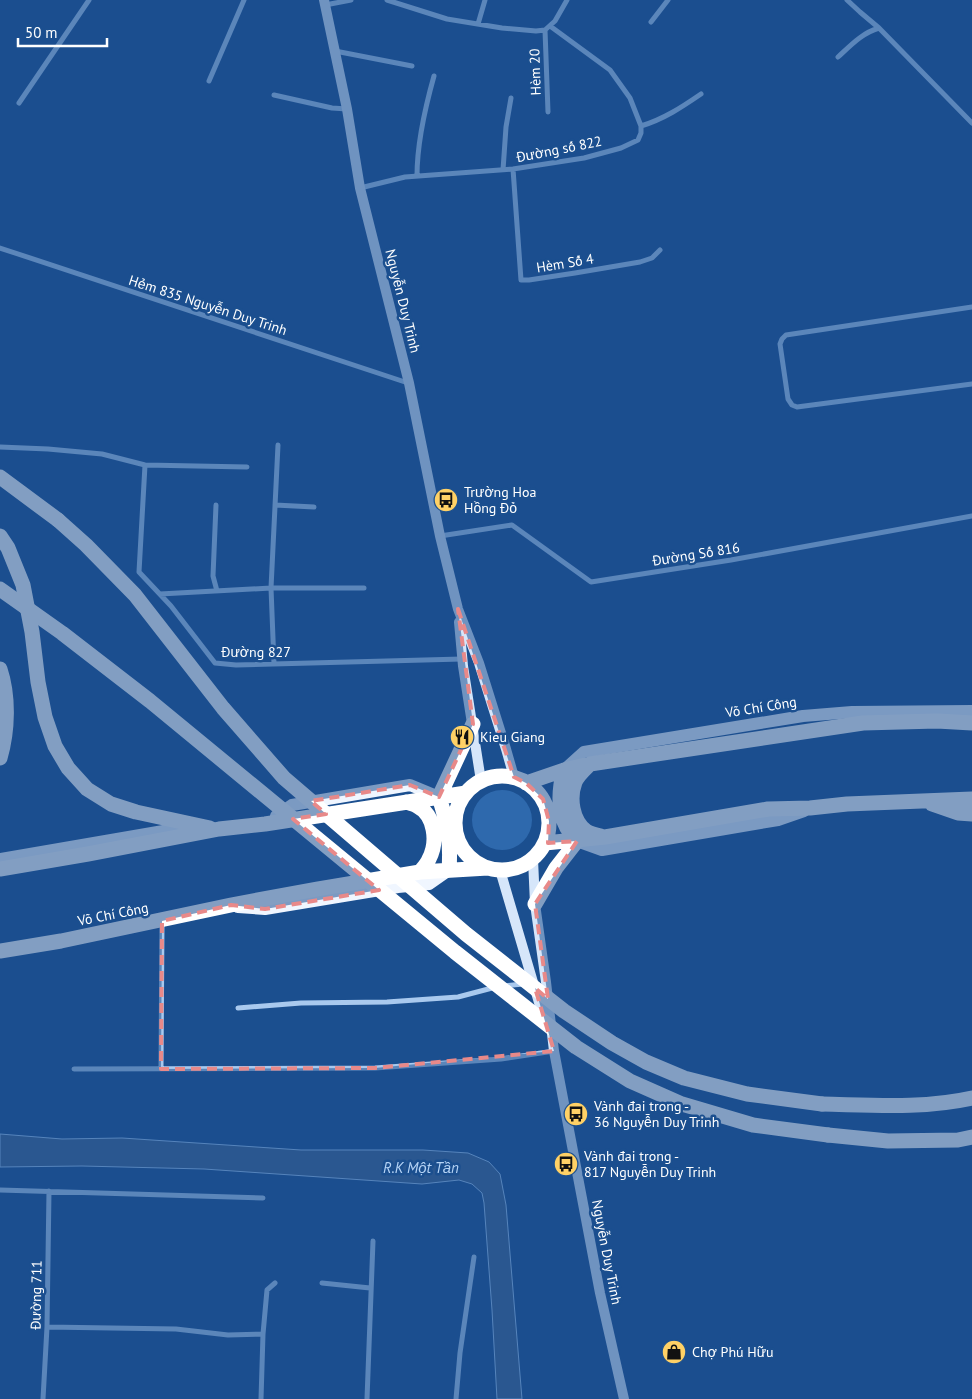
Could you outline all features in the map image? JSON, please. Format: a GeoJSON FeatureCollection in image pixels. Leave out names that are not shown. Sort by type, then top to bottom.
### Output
{"type":"FeatureCollection","features":[{"type":"Feature","properties":{"kind":"highway"},"geometry":{"type":"LineString","coordinates":[[0,477],[58,520],[86,545],[135,595],[223,708],[284,778],[466,934],[564,1012],[612,1043],[646,1062],[684,1078],[748,1094],[822,1104],[885,1106],[952,1103],[972,1098]]}},
{"type":"Feature","properties":{"kind":"highway"},"geometry":{"type":"LineString","coordinates":[[0,536],[8,548],[24,585],[45,717],[55,746],[68,768],[87,789],[111,804],[136,812],[219,829]]}},
{"type":"Feature","properties":{"kind":"highway"},"geometry":{"type":"LineString","coordinates":[[0,548],[24,585]]}},
{"type":"Feature","properties":{"kind":"highway"},"geometry":{"type":"LineString","coordinates":[[0,589],[62,633],[150,701],[455,952],[576,1047],[630,1081],[682,1104],[754,1125],[888,1142],[958,1140],[972,1137]]}},
{"type":"Feature","properties":{"kind":"highway"},"geometry":{"type":"LineString","coordinates":[[0,669],[3,679],[7,718],[0,758]]}},
{"type":"Feature","properties":{"kind":"highway","name":"Võ Chí Công"},"geometry":{"type":"LineString","coordinates":[[520,780],[590,764],[909,717],[972,723]]}},
{"type":"Feature","properties":{"kind":"highway"},"geometry":{"type":"LineString","coordinates":[[449,870],[449,832],[439,797],[473,724]]}},
{"type":"Feature","properties":{"kind":"highway"},"geometry":{"type":"LineString","coordinates":[[590,764],[575,781],[571,798],[574,810],[585,830],[591,834],[605,837]]}},
{"type":"Feature","properties":{"kind":"highway"},"geometry":{"type":"LineString","coordinates":[[564,770],[559,787],[560,808],[567,827],[577,841]]}},
{"type":"Feature","properties":{"kind":"highway"},"geometry":{"type":"LineString","coordinates":[[497,776],[520,780],[536,790],[543,799],[547,809],[549,821],[545,843],[533,859],[523,866],[512,870],[494,869],[476,862],[466,853],[456,830],[456,817],[460,804],[466,793],[481,781],[497,776]]}},
{"type":"Feature","properties":{"kind":"highway"},"geometry":{"type":"LineString","coordinates":[[0,869],[219,829],[265,824],[466,793]]}},
{"type":"Feature","properties":{"kind":"highway"},"geometry":{"type":"LineString","coordinates":[[545,843],[605,837],[768,809],[972,799]]}},
{"type":"Feature","properties":{"kind":"highway"},"geometry":{"type":"LineString","coordinates":[[404,802],[418,806],[429,816],[434,831],[434,847],[429,860],[420,872]]}},
{"type":"Feature","properties":{"kind":"highway"},"geometry":{"type":"LineString","coordinates":[[926,802],[958,813],[972,814]]}},
{"type":"Feature","properties":{"kind":"highway"},"geometry":{"type":"LineString","coordinates":[[535,904],[556,868],[577,841]]}},
{"type":"Feature","properties":{"kind":"highway","name":"Võ Chí Công"},"geometry":{"type":"LineString","coordinates":[[0,951],[61,942],[231,905],[317,889],[420,872],[494,869]]}},
{"type":"Feature","properties":{"kind":"highway"},"geometry":{"type":"LineString","coordinates":[[0,961],[61,942]]}},
{"type":"Feature","properties":{"kind":"main road","name":"Nguyễn Duy Trinh"},"geometry":{"type":"LineString","coordinates":[[324,2],[348,109],[360,188],[409,383],[440,536],[458,609],[479,663],[506,749],[520,780]]}},
{"type":"Feature","properties":{"kind":"main road","name":"Nguyễn Duy Trinh"},"geometry":{"type":"LineString","coordinates":[[458,609],[463,659],[481,781]]}},
{"type":"Feature","properties":{"kind":"main road","name":"Võ Chí Công"},"geometry":{"type":"LineString","coordinates":[[564,770],[584,752],[803,716],[852,712],[909,717],[972,711]]}},
{"type":"Feature","properties":{"kind":"main road"},"geometry":{"type":"LineString","coordinates":[[265,824],[292,804],[410,785],[439,797]]}},
{"type":"Feature","properties":{"kind":"main road"},"geometry":{"type":"LineString","coordinates":[[926,802],[972,806]]}},
{"type":"Feature","properties":{"kind":"main road"},"geometry":{"type":"LineString","coordinates":[[577,841],[602,850],[778,820],[810,808]]}},
{"type":"Feature","properties":{"kind":"main road"},"geometry":{"type":"LineString","coordinates":[[0,859],[175,829],[219,829]]}},
{"type":"Feature","properties":{"kind":"main road","name":"Nguyễn Duy Trinh"},"geometry":{"type":"LineString","coordinates":[[533,859],[535,904],[554,1050],[600,1293],[624,1399]]}},
{"type":"Feature","properties":{"kind":"main road","name":"Nguyễn Duy Trinh"},"geometry":{"type":"LineString","coordinates":[[494,869],[534,983],[554,1050]]}},
{"type":"Feature","properties":{"kind":"main road","name":"Võ Chí Công"},"geometry":{"type":"LineString","coordinates":[[231,905],[265,909],[398,887],[430,884],[449,870]]}},
{"type":"Feature","properties":{"kind":"street"},"geometry":{"type":"LineString","coordinates":[[19,103],[89,0]]}},
{"type":"Feature","properties":{"kind":"street"},"geometry":{"type":"LineString","coordinates":[[209,81],[244,0]]}},
{"type":"Feature","properties":{"kind":"street"},"geometry":{"type":"LineString","coordinates":[[324,2],[350,0]]}},
{"type":"Feature","properties":{"kind":"street"},"geometry":{"type":"LineString","coordinates":[[387,0],[399,2],[447,19],[502,28],[536,31],[547,28],[555,21],[567,0]]}},
{"type":"Feature","properties":{"kind":"street"},"geometry":{"type":"LineString","coordinates":[[478,24],[485,0]]}},
{"type":"Feature","properties":{"kind":"street"},"geometry":{"type":"LineString","coordinates":[[651,22],[668,0]]}},
{"type":"Feature","properties":{"kind":"street"},"geometry":{"type":"LineString","coordinates":[[847,0],[879,28],[972,122]]}},
{"type":"Feature","properties":{"kind":"street"},"geometry":{"type":"LineString","coordinates":[[547,28],[610,70],[630,98],[641,126],[670,115],[701,94]]}},
{"type":"Feature","properties":{"kind":"street","name":"Hèm 20"},"geometry":{"type":"LineString","coordinates":[[547,28],[548,112]]}},
{"type":"Feature","properties":{"kind":"street"},"geometry":{"type":"LineString","coordinates":[[838,57],[862,36],[879,28]]}},
{"type":"Feature","properties":{"kind":"street"},"geometry":{"type":"LineString","coordinates":[[335,50],[412,66]]}},
{"type":"Feature","properties":{"kind":"street"},"geometry":{"type":"LineString","coordinates":[[416,176],[420,139],[434,76]]}},
{"type":"Feature","properties":{"kind":"street"},"geometry":{"type":"LineString","coordinates":[[274,95],[332,108],[348,109]]}},
{"type":"Feature","properties":{"kind":"street"},"geometry":{"type":"LineString","coordinates":[[503,170],[510,98]]}},
{"type":"Feature","properties":{"kind":"street","name":"Đường số 822"},"geometry":{"type":"LineString","coordinates":[[360,188],[405,177],[503,170],[584,158],[621,148],[638,140],[641,126]]}},
{"type":"Feature","properties":{"kind":"street","name":"Hèm Số 4"},"geometry":{"type":"LineString","coordinates":[[512,169],[521,280],[566,275],[640,262],[652,258],[660,250]]}},
{"type":"Feature","properties":{"kind":"street","name":"Hẻm 835 Nguyễn Duy Trinh"},"geometry":{"type":"LineString","coordinates":[[0,248],[409,383]]}},
{"type":"Feature","properties":{"kind":"street"},"geometry":{"type":"LineString","coordinates":[[972,307],[786,335],[780,344],[788,399],[797,407],[972,384]]}},
{"type":"Feature","properties":{"kind":"street"},"geometry":{"type":"LineString","coordinates":[[274,664],[271,588],[278,445]]}},
{"type":"Feature","properties":{"kind":"street"},"geometry":{"type":"LineString","coordinates":[[0,447],[102,454],[145,465],[247,467]]}},
{"type":"Feature","properties":{"kind":"street","name":"Đường 827"},"geometry":{"type":"LineString","coordinates":[[145,465],[139,572],[171,606],[215,664],[463,659]]}},
{"type":"Feature","properties":{"kind":"street"},"geometry":{"type":"LineString","coordinates":[[275,505],[314,507]]}},
{"type":"Feature","properties":{"kind":"street"},"geometry":{"type":"LineString","coordinates":[[216,506],[213,576],[217,591]]}},
{"type":"Feature","properties":{"kind":"street","name":"Đường Số 816"},"geometry":{"type":"LineString","coordinates":[[440,536],[512,525],[591,582],[731,560],[972,516]]}},
{"type":"Feature","properties":{"kind":"street"},"geometry":{"type":"LineString","coordinates":[[160,594],[271,588],[364,588]]}},
{"type":"Feature","properties":{"kind":"street"},"geometry":{"type":"LineString","coordinates":[[161,1069],[162,921]]}},
{"type":"Feature","properties":{"kind":"street"},"geometry":{"type":"LineString","coordinates":[[238,1008],[301,1003],[387,1002],[449,998],[490,988],[534,983]]}},
{"type":"Feature","properties":{"kind":"street"},"geometry":{"type":"LineString","coordinates":[[74,1069],[376,1068],[501,1059],[554,1050]]}},
{"type":"Feature","properties":{"kind":"street"},"geometry":{"type":"LineString","coordinates":[[0,1190],[263,1198]]}},
{"type":"Feature","properties":{"kind":"street","name":"Đường 711"},"geometry":{"type":"LineString","coordinates":[[43,1399],[49,1191]]}},
{"type":"Feature","properties":{"kind":"street"},"geometry":{"type":"LineString","coordinates":[[367,1399],[372,1241]]}},
{"type":"Feature","properties":{"kind":"street"},"geometry":{"type":"LineString","coordinates":[[456,1399],[460,1353],[474,1257]]}},
{"type":"Feature","properties":{"kind":"street"},"geometry":{"type":"LineString","coordinates":[[261,1399],[263,1334],[267,1290],[275,1283]]}},
{"type":"Feature","properties":{"kind":"street"},"geometry":{"type":"LineString","coordinates":[[322,1283],[370,1288]]}},
{"type":"Feature","properties":{"kind":"street"},"geometry":{"type":"LineString","coordinates":[[46,1327],[176,1329],[228,1335],[263,1334]]}},
{"type":"Feature","properties":{"kind":"highlighted area"},"geometry":{"type":"Polygon","coordinates":[[[458,609],[514,777],[526,783],[543,799],[549,821],[548,843],[577,841],[535,904],[548,999],[535,988],[554,1051],[375,1068],[161,1069],[162,921],[231,905],[265,909],[379,890],[293,819],[326,814],[311,801],[410,785],[439,797],[473,724],[458,609]]]}},
{"type":"Feature","properties":{"kind":"shaded area"},"geometry":{"type":"Polygon","coordinates":[[[502,790],[514,792],[527,803],[532,820],[530,832],[519,845],[502,850],[490,848],[477,837],[472,820],[474,808],[485,795],[502,790]]]}},
{"type":"Feature","properties":{"kind":"water","name":"R.K Một Tần"},"geometry":{"type":"Polygon","coordinates":[[[0,1134],[62,1139],[122,1138],[301,1150],[423,1150],[468,1153],[489,1162],[500,1174],[506,1205],[522,1399],[497,1399],[484,1203],[482,1193],[472,1184],[459,1180],[422,1184],[204,1169],[82,1166],[0,1167],[0,1134]]]}},
{"type":"Feature","properties":{"kind":"place","name":"Trường Hoa Hồng Đỏ"},"geometry":{"type":"Point","coordinates":[446,500]}},
{"type":"Feature","properties":{"kind":"place","name":"Kieu Giang"},"geometry":{"type":"Point","coordinates":[462,737]}},
{"type":"Feature","properties":{"kind":"place","name":"Vành đai trong - 36 Nguyễn Duy Trinh"},"geometry":{"type":"Point","coordinates":[576,1114]}},
{"type":"Feature","properties":{"kind":"place","name":"Vành đai trong - 817 Nguyễn Duy Trinh"},"geometry":{"type":"Point","coordinates":[566,1164]}},
{"type":"Feature","properties":{"kind":"place","name":"Chợ Phú Hữu"},"geometry":{"type":"Point","coordinates":[674,1352]}}]}
